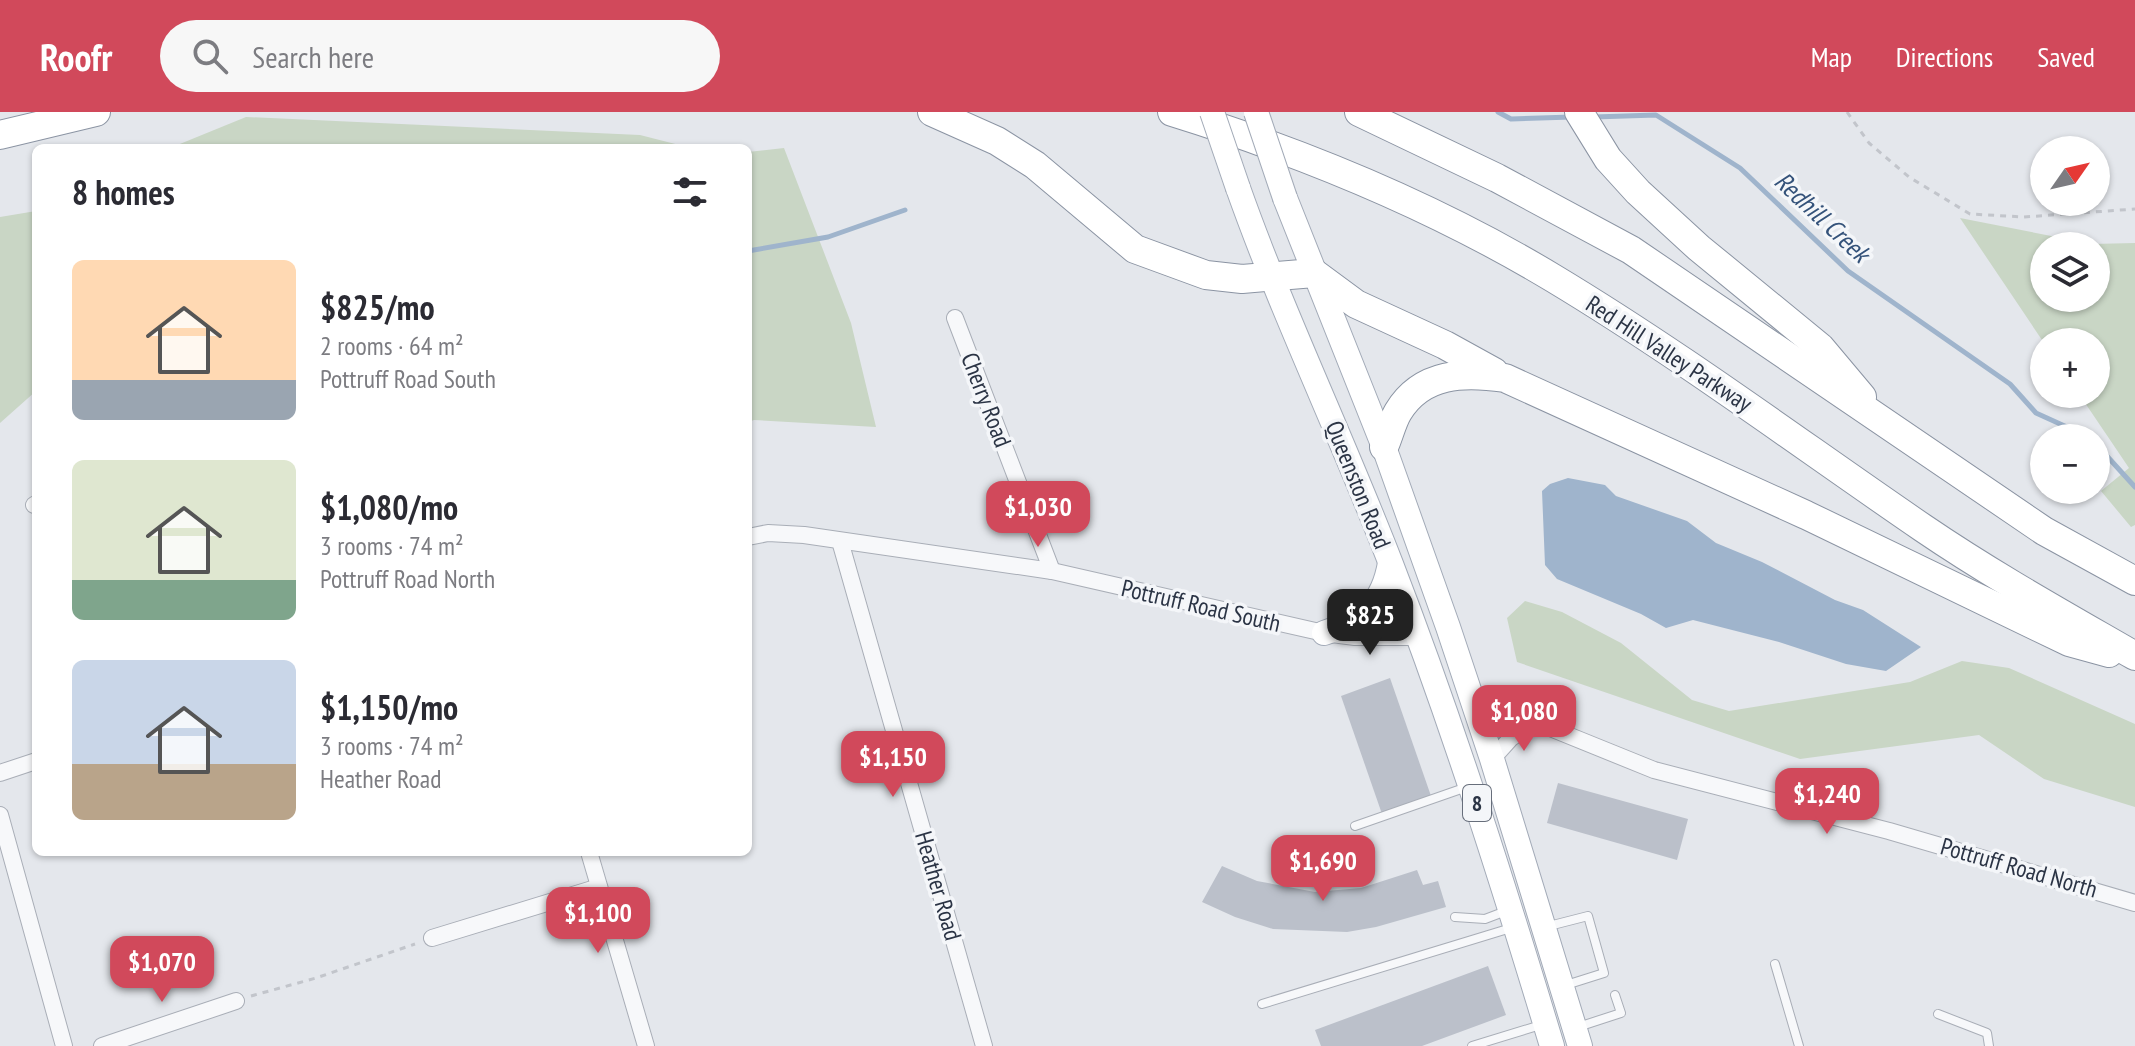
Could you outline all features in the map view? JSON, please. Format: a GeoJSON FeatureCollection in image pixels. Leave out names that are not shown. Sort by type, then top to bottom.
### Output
{"type":"FeatureCollection","features":[{"type":"Feature","properties":{"kind":"highway"},"geometry":{"type":"LineString","coordinates":[[0,135],[96,112]]}},
{"type":"Feature","properties":{"kind":"highway"},"geometry":{"type":"LineString","coordinates":[[932,112],[997,141],[1035,165],[1135,249],[1206,275],[1242,279],[1314,273],[1356,304],[1445,345],[1505,378],[1806,515],[2069,642],[2135,659]]}},
{"type":"Feature","properties":{"kind":"highway","name":"Red Hill Valley Parkway"},"geometry":{"type":"LineString","coordinates":[[1172,112],[1365,182],[1459,227],[1552,278],[1741,400],[1982,566],[2135,659]]}},
{"type":"Feature","properties":{"kind":"highway"},"geometry":{"type":"LineString","coordinates":[[1359,112],[1497,178],[1631,250],[2044,531],[2135,581]]}},
{"type":"Feature","properties":{"kind":"highway"},"geometry":{"type":"LineString","coordinates":[[1579,112],[1608,159],[1638,192],[1699,248],[1820,347],[1885,425]]}},
{"type":"Feature","properties":{"kind":"highway"},"geometry":{"type":"LineString","coordinates":[[1384,447],[1397,413],[1423,386],[1456,375],[1505,378]]}},
{"type":"Feature","properties":{"kind":"main road","name":"Queenston Road"},"geometry":{"type":"LineString","coordinates":[[1212,112],[1270,277],[1360,486],[1419,637],[1471,785],[1548,1035]]}},
{"type":"Feature","properties":{"kind":"main road","name":"Queenston Road"},"geometry":{"type":"LineString","coordinates":[[1256,112],[1285,198],[1384,447],[1492,759],[1577,1037]]}},
{"type":"Feature","properties":{"kind":"main road"},"geometry":{"type":"LineString","coordinates":[[1324,633],[1352,622],[1372,605],[1387,583],[1390,563]]}},
{"type":"Feature","properties":{"kind":"street","name":"Cherry Road"},"geometry":{"type":"LineString","coordinates":[[955,318],[1052,571]]}},
{"type":"Feature","properties":{"kind":"street","name":"Pottruff Road South"},"geometry":{"type":"LineString","coordinates":[[752,536],[768,533],[804,535],[1052,571],[1324,633],[1355,637],[1419,637]]}},
{"type":"Feature","properties":{"kind":"street","name":"Heather Road"},"geometry":{"type":"LineString","coordinates":[[840,541],[984,1046]]}},
{"type":"Feature","properties":{"kind":"street","name":"Pottruff Road North"},"geometry":{"type":"LineString","coordinates":[[1469,692],[1510,716],[1523,717],[1654,770],[1889,831],[2135,903]]}},
{"type":"Feature","properties":{"kind":"street"},"geometry":{"type":"LineString","coordinates":[[1492,759],[1511,738],[1536,722]]}},
{"type":"Feature","properties":{"kind":"street"},"geometry":{"type":"LineString","coordinates":[[0,773],[32,762]]}},
{"type":"Feature","properties":{"kind":"street"},"geometry":{"type":"LineString","coordinates":[[0,815],[64,1046]]}},
{"type":"Feature","properties":{"kind":"street"},"geometry":{"type":"LineString","coordinates":[[590,856],[646,1046]]}},
{"type":"Feature","properties":{"kind":"street"},"geometry":{"type":"LineString","coordinates":[[432,938],[599,887]]}},
{"type":"Feature","properties":{"kind":"street"},"geometry":{"type":"LineString","coordinates":[[102,1046],[236,1001]]}},
{"type":"Feature","properties":{"kind":"lane"},"geometry":{"type":"LineString","coordinates":[[1355,826],[1471,785]]}},
{"type":"Feature","properties":{"kind":"lane"},"geometry":{"type":"LineString","coordinates":[[1543,928],[1588,916],[1604,973],[1561,986]]}},
{"type":"Feature","properties":{"kind":"lane"},"geometry":{"type":"LineString","coordinates":[[1455,917],[1513,918]]}},
{"type":"Feature","properties":{"kind":"lane"},"geometry":{"type":"LineString","coordinates":[[1262,1004],[1513,918]]}},
{"type":"Feature","properties":{"kind":"lane"},"geometry":{"type":"LineString","coordinates":[[1775,964],[1799,1046]]}},
{"type":"Feature","properties":{"kind":"lane"},"geometry":{"type":"LineString","coordinates":[[1577,1037],[1621,1013],[1615,995]]}},
{"type":"Feature","properties":{"kind":"lane"},"geometry":{"type":"LineString","coordinates":[[1938,1014],[1987,1033],[1989,1046]]}},
{"type":"Feature","properties":{"kind":"lane"},"geometry":{"type":"LineString","coordinates":[[1472,1046],[1548,1035]]}},
{"type":"Feature","properties":{"kind":"path"},"geometry":{"type":"LineString","coordinates":[[1847,112],[1869,143],[1899,168],[1970,214],[2024,217],[2135,209]]}},
{"type":"Feature","properties":{"kind":"path"},"geometry":{"type":"LineString","coordinates":[[236,1001],[316,978],[432,938]]}},
{"type":"Feature","properties":{"kind":"green space"},"geometry":{"type":"Polygon","coordinates":[[[246,117],[640,135],[675,144],[180,144],[246,117]]]}},
{"type":"Feature","properties":{"kind":"green space"},"geometry":{"type":"Polygon","coordinates":[[[784,148],[851,323],[876,427],[752,421],[752,152],[784,148]]]}},
{"type":"Feature","properties":{"kind":"green space"},"geometry":{"type":"Polygon","coordinates":[[[32,212],[32,395],[0,423],[0,217],[32,212]]]}},
{"type":"Feature","properties":{"kind":"green space"},"geometry":{"type":"Polygon","coordinates":[[[1960,218],[2031,232],[2030,312],[2110,312],[2110,244],[2135,243],[2135,525],[2131,527],[2110,502],[2110,484],[2129,468],[2110,440],[2110,424],[2099,424],[2088,408],[2110,408],[2110,328],[2034,328],[1960,218]]]}},
{"type":"Feature","properties":{"kind":"green space"},"geometry":{"type":"Polygon","coordinates":[[[1525,601],[1562,612],[1621,643],[1692,700],[1729,711],[1910,682],[1962,661],[2009,668],[2135,724],[2135,807],[2044,779],[1979,735],[1800,759],[1517,662],[1507,618],[1525,601]]]}},
{"type":"Feature","properties":{"kind":"water"},"geometry":{"type":"Polygon","coordinates":[[[1568,478],[1605,485],[1616,496],[1687,521],[1716,543],[1762,562],[1835,600],[1863,610],[1921,647],[1886,671],[1846,664],[1779,642],[1693,620],[1666,628],[1641,614],[1557,579],[1545,565],[1542,491],[1550,484],[1568,478]]]}},
{"type":"Feature","properties":{"kind":"building"},"geometry":{"type":"Polygon","coordinates":[[[1390,678],[1431,796],[1382,814],[1341,696],[1390,678]]]}},
{"type":"Feature","properties":{"kind":"building"},"geometry":{"type":"Polygon","coordinates":[[[1558,783],[1688,819],[1677,860],[1547,823],[1558,783]]]}},
{"type":"Feature","properties":{"kind":"building"},"geometry":{"type":"Polygon","coordinates":[[[1222,866],[1257,881],[1315,892],[1361,888],[1417,870],[1423,885],[1438,881],[1446,907],[1347,932],[1273,929],[1202,902],[1222,866]]]}},
{"type":"Feature","properties":{"kind":"building"},"geometry":{"type":"Polygon","coordinates":[[[1488,966],[1506,1015],[1422,1046],[1321,1046],[1315,1030],[1488,966]]]}},
{"type":"Feature","properties":{"kind":"waterway","name":"Redhill Creek"},"geometry":{"type":"LineString","coordinates":[[1498,112],[1511,119],[1572,117]]}},
{"type":"Feature","properties":{"kind":"waterway","name":"Redhill Creek"},"geometry":{"type":"LineString","coordinates":[[1594,117],[1656,115],[1740,168],[1848,271],[2010,384],[2036,413],[2060,424]]}},
{"type":"Feature","properties":{"kind":"waterway"},"geometry":{"type":"LineString","coordinates":[[752,250],[828,237],[905,210]]}},
{"type":"Feature","properties":{"kind":"waterway","name":"Redhill Creek"},"geometry":{"type":"LineString","coordinates":[[2110,459],[2135,487]]}}]}
